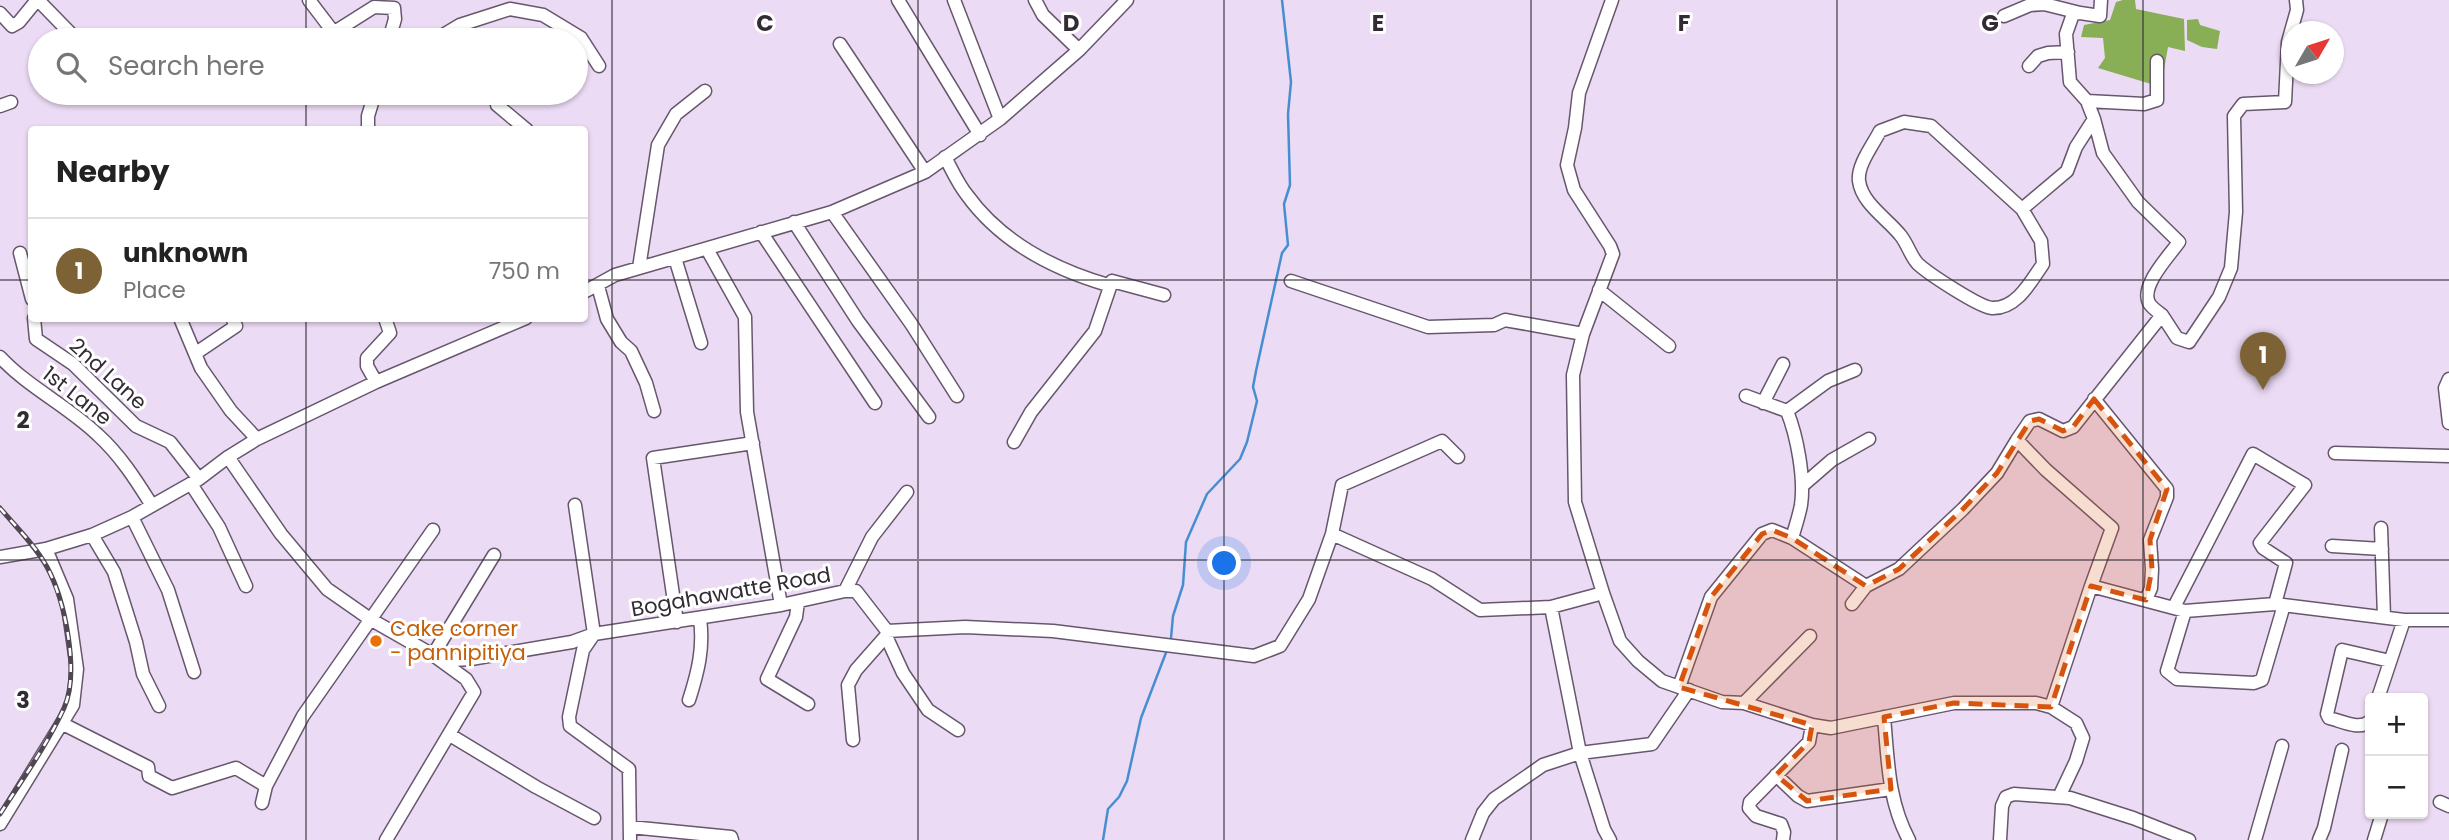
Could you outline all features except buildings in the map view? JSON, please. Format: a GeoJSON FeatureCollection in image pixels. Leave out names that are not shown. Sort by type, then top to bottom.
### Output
{"type":"FeatureCollection","features":[{"type":"Feature","properties":{"kind":"street"},"geometry":{"type":"LineString","coordinates":[[0,13],[12,26],[19,22],[37,0],[65,28]]}},
{"type":"Feature","properties":{"kind":"street"},"geometry":{"type":"LineString","coordinates":[[309,0],[330,28]]}},
{"type":"Feature","properties":{"kind":"street"},"geometry":{"type":"LineString","coordinates":[[898,0],[980,135]]}},
{"type":"Feature","properties":{"kind":"street"},"geometry":{"type":"LineString","coordinates":[[954,0],[1000,119]]}},
{"type":"Feature","properties":{"kind":"street"},"geometry":{"type":"LineString","coordinates":[[1035,0],[1043,15],[1079,50]]}},
{"type":"Feature","properties":{"kind":"street"},"geometry":{"type":"LineString","coordinates":[[588,290],[615,275],[832,212],[925,172],[1000,119],[1079,50],[1127,0]]}},
{"type":"Feature","properties":{"kind":"street"},"geometry":{"type":"LineString","coordinates":[[1612,0],[1579,93],[1567,165],[1574,190],[1613,254],[1583,334],[1573,375],[1575,502],[1620,641],[1662,681],[1722,702],[1744,703],[1812,725],[1832,728],[1954,703],[2036,703],[2050,706],[2076,723],[2083,738],[2076,761],[2059,797]]}},
{"type":"Feature","properties":{"kind":"street"},"geometry":{"type":"LineString","coordinates":[[2004,16],[2030,5],[2044,4],[2100,16],[2101,0]]}},
{"type":"Feature","properties":{"kind":"street"},"geometry":{"type":"LineString","coordinates":[[2080,13],[2073,14],[2066,34],[2070,82],[2087,100],[2103,153],[2138,202],[2179,242],[2151,281],[2147,294],[2149,304],[2162,315],[2177,338],[2189,342],[2219,297],[2231,268],[2236,212],[2234,116],[2243,104],[2285,102],[2288,41],[2297,10],[2296,0]]}},
{"type":"Feature","properties":{"kind":"street"},"geometry":{"type":"LineString","coordinates":[[341,28],[374,7],[394,8],[392,28]]}},
{"type":"Feature","properties":{"kind":"street"},"geometry":{"type":"LineString","coordinates":[[455,28],[510,9],[543,15],[564,28]]}},
{"type":"Feature","properties":{"kind":"street"},"geometry":{"type":"LineString","coordinates":[[840,44],[925,172]]}},
{"type":"Feature","properties":{"kind":"street"},"geometry":{"type":"LineString","coordinates":[[588,49],[599,66]]}},
{"type":"Feature","properties":{"kind":"street"},"geometry":{"type":"LineString","coordinates":[[2029,66],[2038,56],[2068,52]]}},
{"type":"Feature","properties":{"kind":"street"},"geometry":{"type":"LineString","coordinates":[[2087,100],[2144,104],[2157,100],[2157,61]]}},
{"type":"Feature","properties":{"kind":"street"},"geometry":{"type":"LineString","coordinates":[[639,268],[658,145],[676,114],[705,91]]}},
{"type":"Feature","properties":{"kind":"street"},"geometry":{"type":"LineString","coordinates":[[368,126],[372,105]]}},
{"type":"Feature","properties":{"kind":"street"},"geometry":{"type":"LineString","coordinates":[[497,105],[522,126]]}},
{"type":"Feature","properties":{"kind":"street"},"geometry":{"type":"LineString","coordinates":[[2022,209],[2067,171],[2076,147],[2094,119]]}},
{"type":"Feature","properties":{"kind":"street"},"geometry":{"type":"LineString","coordinates":[[1903,122],[1931,126],[2022,209],[2040,242],[2043,264],[2019,297],[2006,305],[1991,308],[1951,287],[1917,262],[1902,237],[1868,201],[1859,181],[1862,166],[1880,131],[1903,122]]}},
{"type":"Feature","properties":{"kind":"street"},"geometry":{"type":"LineString","coordinates":[[945,157],[966,195],[995,227],[1028,253],[1092,281],[1108,285],[1112,281]]}},
{"type":"Feature","properties":{"kind":"street"},"geometry":{"type":"LineString","coordinates":[[832,212],[912,325],[957,396]]}},
{"type":"Feature","properties":{"kind":"street"},"geometry":{"type":"LineString","coordinates":[[794,222],[858,321],[929,417]]}},
{"type":"Feature","properties":{"kind":"street"},"geometry":{"type":"LineString","coordinates":[[761,232],[874,403]]}},
{"type":"Feature","properties":{"kind":"street"},"geometry":{"type":"LineString","coordinates":[[707,249],[745,317],[747,412],[781,605]]}},
{"type":"Feature","properties":{"kind":"street"},"geometry":{"type":"LineString","coordinates":[[20,253],[28,284]]}},
{"type":"Feature","properties":{"kind":"street"},"geometry":{"type":"LineString","coordinates":[[675,258],[701,343]]}},
{"type":"Feature","properties":{"kind":"street"},"geometry":{"type":"LineString","coordinates":[[1112,281],[1164,295]]}},
{"type":"Feature","properties":{"kind":"street"},"geometry":{"type":"LineString","coordinates":[[1014,442],[1031,412],[1095,331],[1112,281]]}},
{"type":"Feature","properties":{"kind":"street"},"geometry":{"type":"LineString","coordinates":[[1291,281],[1428,327],[1494,325],[1505,320],[1583,334]]}},
{"type":"Feature","properties":{"kind":"street"},"geometry":{"type":"LineString","coordinates":[[598,286],[607,319],[621,342],[631,351],[646,383],[654,411]]}},
{"type":"Feature","properties":{"kind":"street"},"geometry":{"type":"LineString","coordinates":[[1600,290],[1669,346]]}},
{"type":"Feature","properties":{"kind":"street"},"geometry":{"type":"LineString","coordinates":[[1852,604],[1866,586],[1899,569],[1963,509],[1997,473],[2030,421],[2039,419],[2063,431],[2073,427],[2162,315]]}},
{"type":"Feature","properties":{"kind":"street","name":"2nd Lane"},"geometry":{"type":"LineString","coordinates":[[34,322],[36,339],[73,364],[135,426],[170,442],[195,482]]}},
{"type":"Feature","properties":{"kind":"street"},"geometry":{"type":"LineString","coordinates":[[182,322],[201,368],[231,411],[257,439]]}},
{"type":"Feature","properties":{"kind":"street"},"geometry":{"type":"LineString","coordinates":[[196,353],[236,326],[234,322]]}},
{"type":"Feature","properties":{"kind":"street"},"geometry":{"type":"LineString","coordinates":[[376,382],[367,366],[367,358],[390,333],[386,322]]}},
{"type":"Feature","properties":{"kind":"street"},"geometry":{"type":"LineString","coordinates":[[0,557],[46,549],[92,535],[132,517],[195,482],[257,439],[376,382],[517,322]]}},
{"type":"Feature","properties":{"kind":"street","name":"1st Lane"},"geometry":{"type":"LineString","coordinates":[[0,357],[38,391],[98,435],[128,468],[152,504]]}},
{"type":"Feature","properties":{"kind":"street"},"geometry":{"type":"LineString","coordinates":[[1763,403],[1783,364]]}},
{"type":"Feature","properties":{"kind":"street"},"geometry":{"type":"LineString","coordinates":[[1787,411],[1828,381],[1855,370]]}},
{"type":"Feature","properties":{"kind":"street"},"geometry":{"type":"LineString","coordinates":[[2449,379],[2445,388],[2449,424]]}},
{"type":"Feature","properties":{"kind":"street"},"geometry":{"type":"LineString","coordinates":[[1745,397],[1787,411]]}},
{"type":"Feature","properties":{"kind":"street"},"geometry":{"type":"LineString","coordinates":[[2094,399],[2167,489],[2167,496],[2150,540],[2151,587],[2146,600]]}},
{"type":"Feature","properties":{"kind":"street"},"geometry":{"type":"LineString","coordinates":[[1787,411],[1794,430],[1802,486],[1801,505],[1792,538]]}},
{"type":"Feature","properties":{"kind":"street"},"geometry":{"type":"LineString","coordinates":[[1802,486],[1832,460],[1869,439]]}},
{"type":"Feature","properties":{"kind":"street"},"geometry":{"type":"LineString","coordinates":[[2017,440],[2046,470],[2112,528],[2050,706]]}},
{"type":"Feature","properties":{"kind":"street"},"geometry":{"type":"LineString","coordinates":[[853,740],[848,685],[856,670],[886,633],[965,627],[1053,631],[1254,656],[1280,646],[1309,599],[1332,534],[1342,485],[1442,441],[1458,457]]}},
{"type":"Feature","properties":{"kind":"street"},"geometry":{"type":"LineString","coordinates":[[677,622],[653,458],[753,443]]}},
{"type":"Feature","properties":{"kind":"street"},"geometry":{"type":"LineString","coordinates":[[2335,453],[2449,456]]}},
{"type":"Feature","properties":{"kind":"street"},"geometry":{"type":"LineString","coordinates":[[2253,454],[2305,485],[2260,543],[2263,548],[2287,564],[2280,605],[2262,680],[2254,683],[2177,679],[2169,675],[2167,671],[2180,609],[2253,454]]}},
{"type":"Feature","properties":{"kind":"street","name":"Bogahawatte Road"},"geometry":{"type":"LineString","coordinates":[[228,457],[281,534],[327,589],[370,619],[433,654],[453,660],[572,642],[594,634],[700,619],[845,592],[856,592],[886,633]]}},
{"type":"Feature","properties":{"kind":"street"},"geometry":{"type":"LineString","coordinates":[[195,482],[246,586]]}},
{"type":"Feature","properties":{"kind":"street"},"geometry":{"type":"LineString","coordinates":[[845,592],[872,537],[908,492]]}},
{"type":"Feature","properties":{"kind":"street"},"geometry":{"type":"LineString","coordinates":[[575,505],[594,634],[583,650],[569,717],[570,726],[629,769],[630,834],[731,837],[732,840]]}},
{"type":"Feature","properties":{"kind":"street"},"geometry":{"type":"LineString","coordinates":[[132,517],[168,590],[194,672]]}},
{"type":"Feature","properties":{"kind":"street"},"geometry":{"type":"LineString","coordinates":[[2381,528],[2384,617]]}},
{"type":"Feature","properties":{"kind":"street"},"geometry":{"type":"LineString","coordinates":[[262,803],[266,786],[303,716],[433,530]]}},
{"type":"Feature","properties":{"kind":"street"},"geometry":{"type":"LineString","coordinates":[[1472,840],[1483,813],[1494,799],[1543,765],[1580,753],[1652,744],[1684,689],[1711,597],[1762,534],[1772,530],[1792,538],[1866,586]]}},
{"type":"Feature","properties":{"kind":"street"},"geometry":{"type":"LineString","coordinates":[[1332,534],[1432,579],[1480,610],[1551,607],[1603,593]]}},
{"type":"Feature","properties":{"kind":"street"},"geometry":{"type":"LineString","coordinates":[[92,535],[114,572],[143,674],[159,706]]}},
{"type":"Feature","properties":{"kind":"street"},"geometry":{"type":"LineString","coordinates":[[2332,546],[2382,549]]}},
{"type":"Feature","properties":{"kind":"street"},"geometry":{"type":"LineString","coordinates":[[0,824],[74,705],[77,669],[67,599],[46,549]]}},
{"type":"Feature","properties":{"kind":"street"},"geometry":{"type":"LineString","coordinates":[[402,840],[388,836],[474,692],[467,679],[433,654],[494,555]]}},
{"type":"Feature","properties":{"kind":"street"},"geometry":{"type":"LineString","coordinates":[[2091,586],[2180,609],[2280,605],[2404,620],[2449,620]]}},
{"type":"Feature","properties":{"kind":"street"},"geometry":{"type":"LineString","coordinates":[[798,602],[796,617],[767,679],[808,704]]}},
{"type":"Feature","properties":{"kind":"street"},"geometry":{"type":"LineString","coordinates":[[1551,607],[1580,753],[1604,829],[1611,840]]}},
{"type":"Feature","properties":{"kind":"street"},"geometry":{"type":"LineString","coordinates":[[689,700],[701,662],[703,636],[700,619]]}},
{"type":"Feature","properties":{"kind":"street"},"geometry":{"type":"LineString","coordinates":[[2380,693],[2404,620]]}},
{"type":"Feature","properties":{"kind":"street"},"geometry":{"type":"LineString","coordinates":[[886,633],[903,673],[928,710],[958,730]]}},
{"type":"Feature","properties":{"kind":"street"},"geometry":{"type":"LineString","coordinates":[[1744,703],[1810,636]]}},
{"type":"Feature","properties":{"kind":"street"},"geometry":{"type":"LineString","coordinates":[[2365,725],[2329,718],[2326,714],[2342,650],[2390,660]]}},
{"type":"Feature","properties":{"kind":"street"},"geometry":{"type":"LineString","coordinates":[[1884,717],[1891,789],[1897,818],[1909,840]]}},
{"type":"Feature","properties":{"kind":"street"},"geometry":{"type":"LineString","coordinates":[[63,724],[148,766],[149,776],[172,788],[236,768],[266,786]]}},
{"type":"Feature","properties":{"kind":"street"},"geometry":{"type":"LineString","coordinates":[[1783,840],[1781,824],[1756,816],[1749,808],[1750,802],[1809,742],[1812,725]]}},
{"type":"Feature","properties":{"kind":"street"},"geometry":{"type":"LineString","coordinates":[[450,735],[536,787],[594,818]]}},
{"type":"Feature","properties":{"kind":"street"},"geometry":{"type":"LineString","coordinates":[[2255,840],[2282,747]]}},
{"type":"Feature","properties":{"kind":"street"},"geometry":{"type":"LineString","coordinates":[[2319,840],[2342,750]]}},
{"type":"Feature","properties":{"kind":"street"},"geometry":{"type":"LineString","coordinates":[[1776,775],[1807,801],[1891,789]]}},
{"type":"Feature","properties":{"kind":"street"},"geometry":{"type":"LineString","coordinates":[[2000,840],[2002,806],[2006,797],[2014,794],[2070,798],[2133,818],[2189,840]]}},
{"type":"Feature","properties":{"kind":"street"},"geometry":{"type":"LineString","coordinates":[[2374,840],[2380,819]]}},
{"type":"Feature","properties":{"kind":"highlighted area"},"geometry":{"type":"Polygon","coordinates":[[[2094,399],[2167,489],[2150,540],[2152,569],[2146,600],[2091,586],[2051,707],[1954,703],[1884,717],[1891,789],[1807,801],[1776,775],[1809,742],[1812,725],[1679,687],[1711,597],[1762,534],[1772,530],[1792,538],[1866,586],[1899,569],[1963,509],[1997,473],[2030,421],[2039,419],[2063,431],[2073,427],[2094,399]]]}},
{"type":"Feature","properties":{"kind":"green space"},"geometry":{"type":"Polygon","coordinates":[[[2135,0],[2136,9],[2184,19],[2185,51],[2168,47],[2161,87],[2098,68],[2105,58],[2103,38],[2081,37],[2084,25],[2110,20],[2116,2],[2135,0]]]}},
{"type":"Feature","properties":{"kind":"green space"},"geometry":{"type":"Polygon","coordinates":[[[2198,19],[2200,25],[2220,31],[2217,49],[2202,47],[2187,40],[2187,20],[2198,19]]]}},
{"type":"Feature","properties":{"kind":"waterway"},"geometry":{"type":"LineString","coordinates":[[1171,638],[1173,616],[1183,585],[1186,542],[1207,494],[1240,459],[1247,442],[1257,401],[1253,387],[1256,371],[1282,253],[1288,245],[1284,204],[1290,185],[1288,114],[1291,82],[1282,0]]}},
{"type":"Feature","properties":{"kind":"waterway"},"geometry":{"type":"LineString","coordinates":[[1103,840],[1108,809],[1119,797],[1127,781],[1141,718],[1167,650]]}},
{"type":"Feature","properties":{"kind":"railway"},"geometry":{"type":"LineString","coordinates":[[0,508],[37,551],[54,581],[65,617],[71,676],[69,693],[57,722],[0,814]]}},
{"type":"Feature","properties":{"kind":"place","name":"unknown"},"geometry":{"type":"Point","coordinates":[2263,390]}},
{"type":"Feature","properties":{"kind":"place","name":"Cake corner - pannipitiya"},"geometry":{"type":"Point","coordinates":[376,641]}}]}
